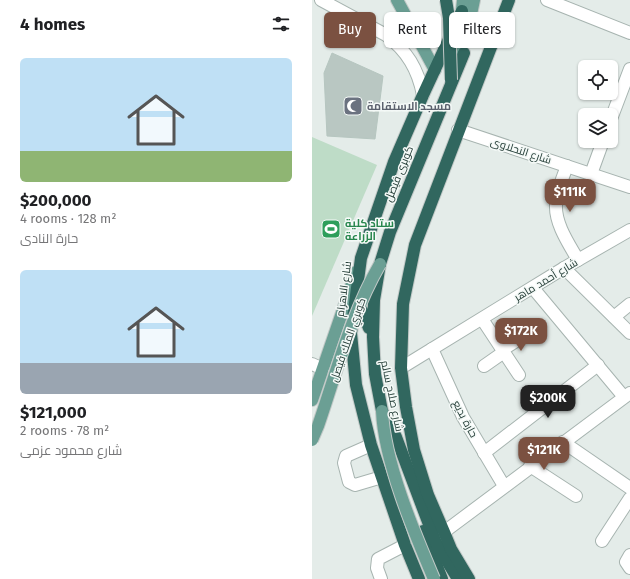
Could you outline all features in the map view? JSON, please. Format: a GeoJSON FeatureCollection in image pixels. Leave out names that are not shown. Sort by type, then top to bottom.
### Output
{"type":"FeatureCollection","features":[{"type":"Feature","properties":{"kind":"highway"},"geometry":{"type":"LineString","coordinates":[[446,0],[449,18],[452,80]]}},
{"type":"Feature","properties":{"kind":"highway"},"geometry":{"type":"LineString","coordinates":[[470,579],[451,550],[428,495],[414,450],[401,368],[403,304],[415,245],[508,0]]}},
{"type":"Feature","properties":{"kind":"highway","name":"شارع الاهرام"},"geometry":{"type":"LineString","coordinates":[[419,579],[371,445],[356,385],[351,333],[361,258],[394,162],[462,6]]}},
{"type":"Feature","properties":{"kind":"highway","name":"كوبرى فيصل"},"geometry":{"type":"LineString","coordinates":[[458,579],[436,543],[396,437],[382,411],[375,374],[373,337],[374,300],[380,264],[390,232],[452,80],[460,55]]}},
{"type":"Feature","properties":{"kind":"highway","name":"شارع صلاح سالم"},"geometry":{"type":"LineString","coordinates":[[442,579],[388,440],[374,385],[369,328],[374,271],[390,216],[460,55]]}},
{"type":"Feature","properties":{"kind":"highway"},"geometry":{"type":"LineString","coordinates":[[356,296],[369,328]]}},
{"type":"Feature","properties":{"kind":"highway"},"geometry":{"type":"LineString","coordinates":[[377,464],[388,440]]}},
{"type":"Feature","properties":{"kind":"main road"},"geometry":{"type":"LineString","coordinates":[[397,0],[435,70]]}},
{"type":"Feature","properties":{"kind":"main road","name":"كوبرى فيصل"},"geometry":{"type":"LineString","coordinates":[[460,55],[474,0]]}},
{"type":"Feature","properties":{"kind":"main road"},"geometry":{"type":"LineString","coordinates":[[460,55],[462,6]]}},
{"type":"Feature","properties":{"kind":"main road"},"geometry":{"type":"LineString","coordinates":[[312,400],[317,367],[361,258]]}},
{"type":"Feature","properties":{"kind":"main road","name":"كوبري الملك فيصل"},"geometry":{"type":"LineString","coordinates":[[312,440],[357,310],[380,264]]}},
{"type":"Feature","properties":{"kind":"main road"},"geometry":{"type":"LineString","coordinates":[[382,411],[385,435],[397,480],[434,579]]}},
{"type":"Feature","properties":{"kind":"street"},"geometry":{"type":"LineString","coordinates":[[321,0],[386,35],[396,43],[412,61],[419,77],[423,95]]}},
{"type":"Feature","properties":{"kind":"street"},"geometry":{"type":"LineString","coordinates":[[548,0],[630,33]]}},
{"type":"Feature","properties":{"kind":"street"},"geometry":{"type":"LineString","coordinates":[[615,108],[630,69]]}},
{"type":"Feature","properties":{"kind":"street","name":"شارع النحلاوى"},"geometry":{"type":"LineString","coordinates":[[458,130],[630,187]]}},
{"type":"Feature","properties":{"kind":"street"},"geometry":{"type":"LineString","coordinates":[[591,174],[600,148]]}},
{"type":"Feature","properties":{"kind":"street"},"geometry":{"type":"LineString","coordinates":[[567,166],[558,192],[556,207],[566,238],[578,260]]}},
{"type":"Feature","properties":{"kind":"street","name":"شارع أحمد ماهر"},"geometry":{"type":"LineString","coordinates":[[401,368],[564,268],[630,230]]}},
{"type":"Feature","properties":{"kind":"street"},"geometry":{"type":"LineString","coordinates":[[564,268],[630,333]]}},
{"type":"Feature","properties":{"kind":"street"},"geometry":{"type":"LineString","coordinates":[[444,532],[530,466],[627,395],[598,365],[533,288]]}},
{"type":"Feature","properties":{"kind":"street"},"geometry":{"type":"LineString","coordinates":[[614,317],[630,304]]}},
{"type":"Feature","properties":{"kind":"street"},"geometry":{"type":"LineString","coordinates":[[482,319],[519,375]]}},
{"type":"Feature","properties":{"kind":"street"},"geometry":{"type":"LineString","coordinates":[[484,366],[527,334]]}},
{"type":"Feature","properties":{"kind":"street","name":"حارة بديع"},"geometry":{"type":"LineString","coordinates":[[432,349],[463,417],[504,486]]}},
{"type":"Feature","properties":{"kind":"street"},"geometry":{"type":"LineString","coordinates":[[484,453],[598,365]]}},
{"type":"Feature","properties":{"kind":"street"},"geometry":{"type":"LineString","coordinates":[[563,442],[630,488]]}},
{"type":"Feature","properties":{"kind":"street"},"geometry":{"type":"LineString","coordinates":[[371,445],[346,456],[344,463],[349,482],[355,485],[382,477]]}},
{"type":"Feature","properties":{"kind":"street"},"geometry":{"type":"LineString","coordinates":[[530,466],[576,496]]}},
{"type":"Feature","properties":{"kind":"street"},"geometry":{"type":"LineString","coordinates":[[602,541],[630,498]]}},
{"type":"Feature","properties":{"kind":"street"},"geometry":{"type":"LineString","coordinates":[[381,579],[377,568],[378,559],[406,546]]}},
{"type":"Feature","properties":{"kind":"green space","name":"ستاد كلية الزراعة"},"geometry":{"type":"Polygon","coordinates":[[[312,137],[377,165],[312,316],[312,137]]]}},
{"type":"Feature","properties":{"kind":"building","name":"مسجد الاستقامة"},"geometry":{"type":"Polygon","coordinates":[[[332,53],[383,76],[375,139],[327,136],[324,73],[332,53]]]}},
{"type":"Feature","properties":{"kind":"place","name":"مسجد الاستقامة"},"geometry":{"type":"Point","coordinates":[353,106]}},
{"type":"Feature","properties":{"kind":"place","name":"ستاد كلية الزراعة"},"geometry":{"type":"Point","coordinates":[331,229]}}]}
